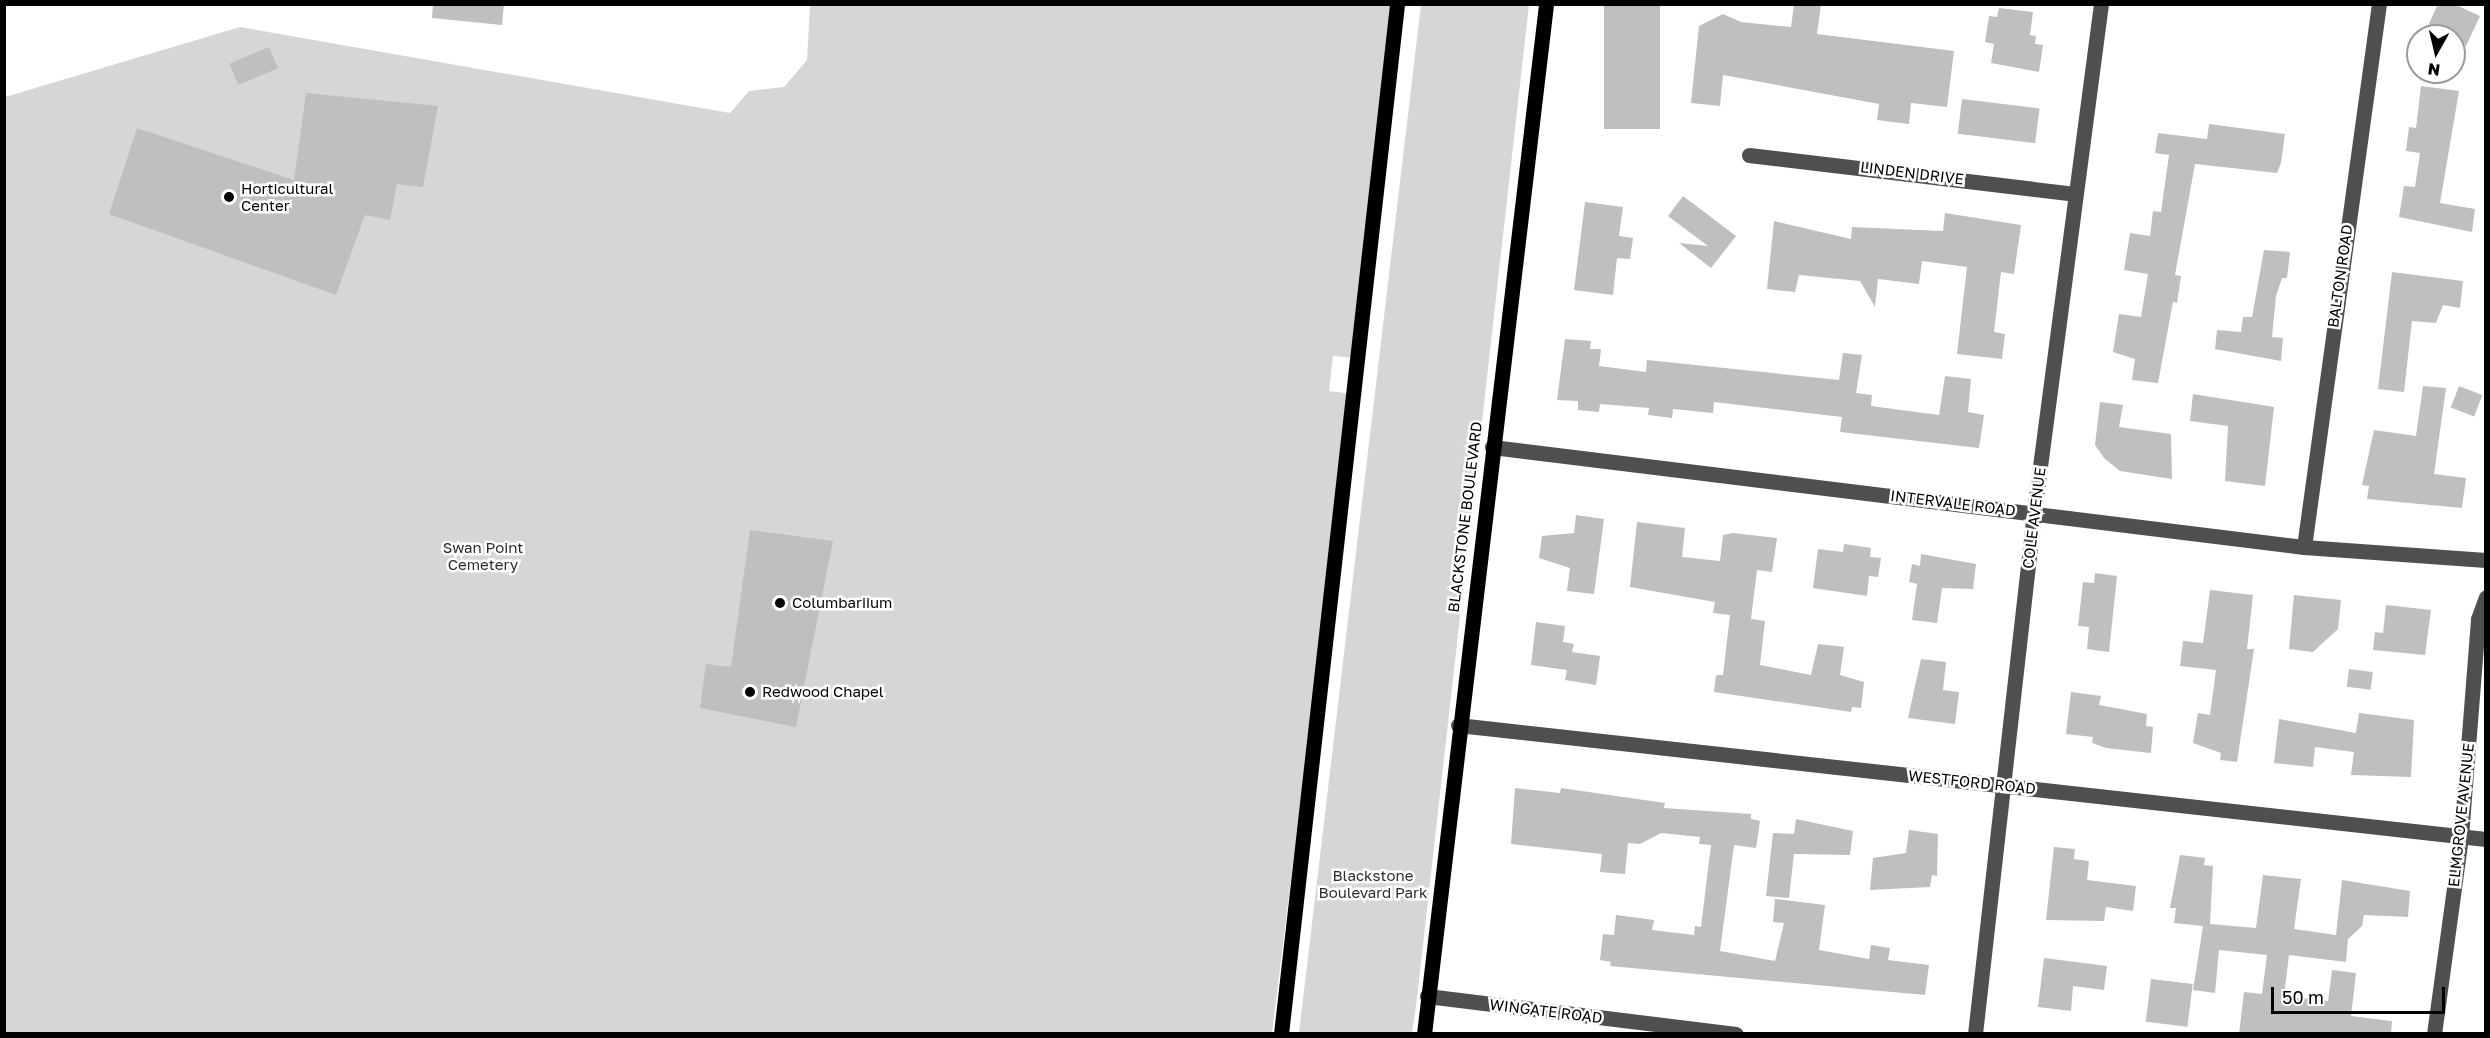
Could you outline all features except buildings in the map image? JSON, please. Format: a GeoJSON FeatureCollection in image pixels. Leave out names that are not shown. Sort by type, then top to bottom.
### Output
{"type":"FeatureCollection","features":[{"type":"Feature","properties":{"kind":"main road"},"geometry":{"type":"LineString","coordinates":[[1281,1034],[1397,4]]}},
{"type":"Feature","properties":{"kind":"main road","name":"BLACKSTONE BOULEVARD"},"geometry":{"type":"LineString","coordinates":[[1424,1034],[1458,725],[1546,4]]}},
{"type":"Feature","properties":{"kind":"street","name":"COLE AVENUE"},"geometry":{"type":"LineString","coordinates":[[1975,1034],[2034,512],[2101,4]]}},
{"type":"Feature","properties":{"kind":"street","name":"BALTON ROAD"},"geometry":{"type":"LineString","coordinates":[[2304,547],[2379,4]]}},
{"type":"Feature","properties":{"kind":"street","name":"LINDEN DRIVE"},"geometry":{"type":"LineString","coordinates":[[1749,155],[2075,194]]}},
{"type":"Feature","properties":{"kind":"street","name":"INTERVALE ROAD"},"geometry":{"type":"LineString","coordinates":[[1492,447],[2304,547],[2486,560]]}},
{"type":"Feature","properties":{"kind":"street","name":"ELMGROVE AVENUE"},"geometry":{"type":"LineString","coordinates":[[2434,1034],[2461,836],[2478,619],[2486,597]]}},
{"type":"Feature","properties":{"kind":"street","name":"WESTFORD ROAD"},"geometry":{"type":"LineString","coordinates":[[1458,725],[2486,839]]}},
{"type":"Feature","properties":{"kind":"street","name":"WINGATE ROAD"},"geometry":{"type":"LineString","coordinates":[[1427,996],[1736,1034]]}},
{"type":"Feature","properties":{"kind":"green space","name":"Swan Point Cemetery"},"geometry":{"type":"Polygon","coordinates":[[[810,5],[1397,5],[1356,358],[1333,356],[1329,391],[1351,394],[1272,1033],[5,1034],[5,97],[240,27],[730,113],[749,91],[784,87],[807,60],[810,5]]]}},
{"type":"Feature","properties":{"kind":"green space","name":"Blackstone Boulevard Park"},"geometry":{"type":"Polygon","coordinates":[[[1421,5],[1529,5],[1417,998],[1412,1033],[1299,1033],[1421,5]]]}},
{"type":"Feature","properties":{"kind":"place","name":"Horticultural Center"},"geometry":{"type":"Point","coordinates":[229,197]}},
{"type":"Feature","properties":{"kind":"place","name":"Columbariium"},"geometry":{"type":"Point","coordinates":[780,603]}},
{"type":"Feature","properties":{"kind":"place","name":"Redwood Chapel"},"geometry":{"type":"Point","coordinates":[750,692]}}]}
